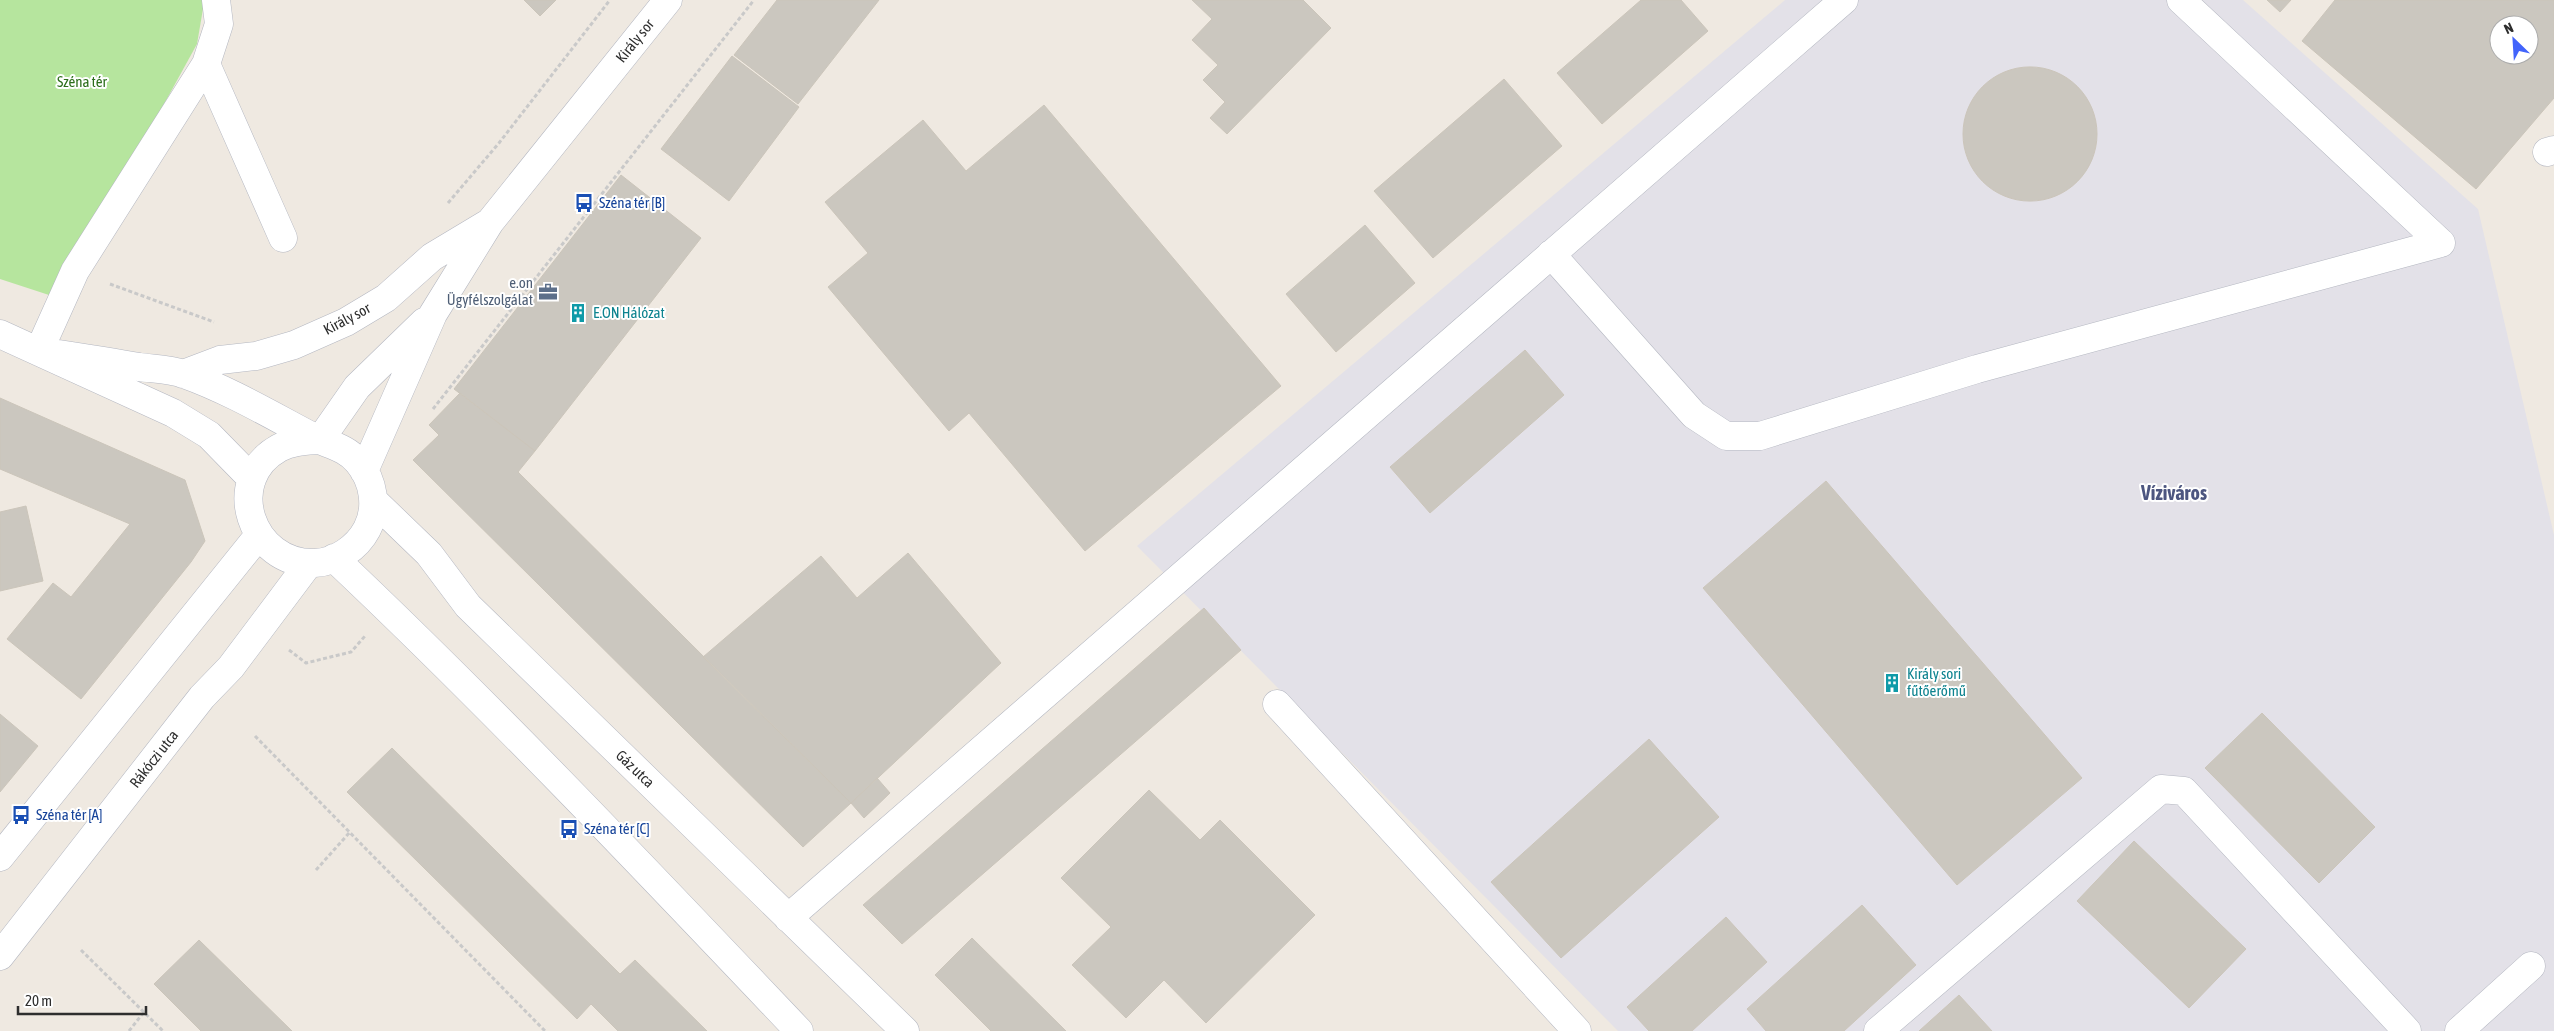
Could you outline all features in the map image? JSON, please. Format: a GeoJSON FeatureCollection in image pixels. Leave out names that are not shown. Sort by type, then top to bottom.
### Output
{"type":"FeatureCollection","features":[{"type":"Feature","properties":{"kind":"street"},"geometry":{"type":"LineString","coordinates":[[39,350],[75,272],[206,64],[219,24],[216,0]]}},
{"type":"Feature","properties":{"kind":"street","name":"Király sor"},"geometry":{"type":"LineString","coordinates":[[364,471],[433,314],[490,222],[668,0]]}},
{"type":"Feature","properties":{"kind":"street"},"geometry":{"type":"LineString","coordinates":[[788,918],[1844,0]]}},
{"type":"Feature","properties":{"kind":"street"},"geometry":{"type":"LineString","coordinates":[[1551,254],[1694,415],[1726,436],[1760,436],[1977,369],[2441,243],[2180,0]]}},
{"type":"Feature","properties":{"kind":"street"},"geometry":{"type":"LineString","coordinates":[[206,64],[283,238]]}},
{"type":"Feature","properties":{"kind":"street","name":"Király sor"},"geometry":{"type":"LineString","coordinates":[[183,374],[220,360],[256,356],[294,345],[346,322],[386,298],[432,256],[490,222]]}},
{"type":"Feature","properties":{"kind":"street","name":"Király sor"},"geometry":{"type":"LineString","coordinates":[[320,440],[357,387],[433,314]]}},
{"type":"Feature","properties":{"kind":"street"},"geometry":{"type":"LineString","coordinates":[[0,334],[39,350],[173,413],[209,434],[252,479]]}},
{"type":"Feature","properties":{"kind":"street"},"geometry":{"type":"LineString","coordinates":[[39,350],[183,374],[240,399],[350,454],[364,471],[374,501],[372,516],[359,542],[348,551],[322,561],[286,558],[266,545],[259,535],[249,512],[252,479],[263,461],[279,448],[299,441],[320,440]]}},
{"type":"Feature","properties":{"kind":"street","name":"Gáz utca"},"geometry":{"type":"LineString","coordinates":[[374,501],[429,554],[468,606],[905,1031]]}},
{"type":"Feature","properties":{"kind":"street"},"geometry":{"type":"LineString","coordinates":[[0,857],[259,535]]}},
{"type":"Feature","properties":{"kind":"street"},"geometry":{"type":"LineString","coordinates":[[322,561],[388,609],[604,825],[800,1031]]}},
{"type":"Feature","properties":{"kind":"street","name":"Rákóczi utca"},"geometry":{"type":"LineString","coordinates":[[0,956],[202,697],[231,667],[322,561]]}},
{"type":"Feature","properties":{"kind":"street"},"geometry":{"type":"LineString","coordinates":[[1278,704],[1577,1031]]}},
{"type":"Feature","properties":{"kind":"street"},"geometry":{"type":"LineString","coordinates":[[1878,1031],[2161,789],[2184,791],[2407,1031]]}},
{"type":"Feature","properties":{"kind":"street"},"geometry":{"type":"LineString","coordinates":[[2459,1031],[2531,966]]}},
{"type":"Feature","properties":{"kind":"path"},"geometry":{"type":"LineString","coordinates":[[447,204],[498,143],[610,0]]}},
{"type":"Feature","properties":{"kind":"path"},"geometry":{"type":"LineString","coordinates":[[431,412],[754,0]]}},
{"type":"Feature","properties":{"kind":"path"},"geometry":{"type":"LineString","coordinates":[[75,272],[216,323]]}},
{"type":"Feature","properties":{"kind":"path"},"geometry":{"type":"LineString","coordinates":[[306,664],[351,652],[388,609]]}},
{"type":"Feature","properties":{"kind":"path"},"geometry":{"type":"LineString","coordinates":[[255,736],[545,1031]]}},
{"type":"Feature","properties":{"kind":"path"},"geometry":{"type":"LineString","coordinates":[[316,870],[350,832]]}},
{"type":"Feature","properties":{"kind":"path"},"geometry":{"type":"LineString","coordinates":[[82,950],[163,1031]]}},
{"type":"Feature","properties":{"kind":"path"},"geometry":{"type":"LineString","coordinates":[[129,1031],[144,1012]]}},
{"type":"Feature","properties":{"kind":"shaded area"},"geometry":{"type":"Polygon","coordinates":[[[1785,0],[2243,0],[2478,209],[2554,535],[2554,1031],[1618,1031],[1137,546],[1785,0]]]}},
{"type":"Feature","properties":{"kind":"green space","name":"Széna tér"},"geometry":{"type":"Polygon","coordinates":[[[0,0],[202,0],[204,3],[197,44],[96,228],[49,295],[0,279],[0,0]]]}},
{"type":"Feature","properties":{"kind":"building"},"geometry":{"type":"Polygon","coordinates":[[[524,0],[556,0],[540,16],[524,0]]]}},
{"type":"Feature","properties":{"kind":"building"},"geometry":{"type":"Polygon","coordinates":[[[777,0],[879,0],[798,104],[734,55],[777,0]]]}},
{"type":"Feature","properties":{"kind":"building"},"geometry":{"type":"Polygon","coordinates":[[[1192,0],[1303,0],[1331,28],[1227,134],[1210,118],[1225,102],[1203,80],[1218,65],[1192,40],[1212,19],[1192,0]]]}},
{"type":"Feature","properties":{"kind":"building"},"geometry":{"type":"Polygon","coordinates":[[[1641,0],[1681,0],[1708,31],[1602,124],[1557,73],[1641,0]]]}},
{"type":"Feature","properties":{"kind":"building"},"geometry":{"type":"Polygon","coordinates":[[[2267,0],[2291,0],[2280,12],[2267,0]]]}},
{"type":"Feature","properties":{"kind":"building"},"geometry":{"type":"Polygon","coordinates":[[[2335,0],[2554,0],[2554,98],[2476,189],[2302,41],[2335,0]]]}},
{"type":"Feature","properties":{"kind":"building"},"geometry":{"type":"Polygon","coordinates":[[[732,56],[799,107],[729,201],[661,149],[732,56]]]}},
{"type":"Feature","properties":{"kind":"building"},"geometry":{"type":"Polygon","coordinates":[[[2030,67],[2056,72],[2067,78],[2077,87],[2086,97],[2092,108],[2097,134],[2092,160],[2086,171],[2077,181],[2067,190],[2056,196],[2030,201],[2004,196],[1993,190],[1983,181],[1974,171],[1968,160],[1963,134],[1968,108],[1974,97],[1983,87],[1993,78],[2004,72],[2030,67]]]}},
{"type":"Feature","properties":{"kind":"building"},"geometry":{"type":"Polygon","coordinates":[[[1504,79],[1562,146],[1433,258],[1374,191],[1504,79]]]}},
{"type":"Feature","properties":{"kind":"building"},"geometry":{"type":"Polygon","coordinates":[[[1044,105],[1281,386],[1085,551],[969,413],[949,431],[828,287],[868,253],[825,202],[923,120],[966,171],[1044,105]]]}},
{"type":"Feature","properties":{"kind":"building","name":"E.ON Hálózat"},"geometry":{"type":"Polygon","coordinates":[[[621,175],[701,238],[535,451],[454,389],[621,175]]]}},
{"type":"Feature","properties":{"kind":"building"},"geometry":{"type":"Polygon","coordinates":[[[1365,225],[1415,283],[1336,352],[1286,294],[1365,225]]]}},
{"type":"Feature","properties":{"kind":"building"},"geometry":{"type":"Polygon","coordinates":[[[1525,350],[1564,395],[1430,513],[1390,467],[1525,350]]]}},
{"type":"Feature","properties":{"kind":"building"},"geometry":{"type":"Polygon","coordinates":[[[460,393],[535,451],[518,472],[851,803],[803,847],[413,460],[439,435],[429,425],[460,393]]]}},
{"type":"Feature","properties":{"kind":"building"},"geometry":{"type":"Polygon","coordinates":[[[0,398],[185,480],[205,541],[191,562],[81,699],[7,639],[53,583],[71,597],[130,524],[0,469],[0,398]]]}},
{"type":"Feature","properties":{"kind":"building","name":"Király sori fűtőerőmű"},"geometry":{"type":"Polygon","coordinates":[[[1826,481],[2082,778],[1957,885],[1703,588],[1826,481]]]}},
{"type":"Feature","properties":{"kind":"building"},"geometry":{"type":"Polygon","coordinates":[[[26,506],[43,581],[0,591],[0,512],[26,506]]]}},
{"type":"Feature","properties":{"kind":"building"},"geometry":{"type":"Polygon","coordinates":[[[908,553],[1001,663],[851,803],[703,657],[821,556],[857,598],[908,553]]]}},
{"type":"Feature","properties":{"kind":"building"},"geometry":{"type":"Polygon","coordinates":[[[1204,608],[1241,650],[902,944],[863,905],[1204,608]]]}},
{"type":"Feature","properties":{"kind":"building"},"geometry":{"type":"Polygon","coordinates":[[[2262,713],[2375,827],[2319,883],[2205,768],[2262,713]]]}},
{"type":"Feature","properties":{"kind":"building"},"geometry":{"type":"Polygon","coordinates":[[[0,714],[38,746],[0,792],[0,714]]]}},
{"type":"Feature","properties":{"kind":"building"},"geometry":{"type":"Polygon","coordinates":[[[1649,739],[1719,817],[1561,958],[1491,882],[1649,739]]]}},
{"type":"Feature","properties":{"kind":"building"},"geometry":{"type":"Polygon","coordinates":[[[392,748],[620,974],[635,960],[707,1031],[618,1031],[591,1004],[577,1019],[347,792],[392,748]]]}},
{"type":"Feature","properties":{"kind":"building"},"geometry":{"type":"Polygon","coordinates":[[[877,778],[890,793],[864,818],[851,803],[877,778]]]}},
{"type":"Feature","properties":{"kind":"building"},"geometry":{"type":"Polygon","coordinates":[[[1149,790],[1200,840],[1220,820],[1315,915],[1206,1023],[1164,980],[1126,1018],[1072,965],[1111,927],[1061,878],[1149,790]]]}},
{"type":"Feature","properties":{"kind":"building"},"geometry":{"type":"Polygon","coordinates":[[[2134,841],[2246,949],[2189,1008],[2077,901],[2134,841]]]}},
{"type":"Feature","properties":{"kind":"building"},"geometry":{"type":"Polygon","coordinates":[[[1862,905],[1916,965],[1844,1031],[1766,1031],[1747,1009],[1862,905]]]}},
{"type":"Feature","properties":{"kind":"building"},"geometry":{"type":"Polygon","coordinates":[[[1726,917],[1767,962],[1692,1031],[1649,1031],[1627,1007],[1726,917]]]}},
{"type":"Feature","properties":{"kind":"building"},"geometry":{"type":"Polygon","coordinates":[[[972,938],[1066,1031],[991,1031],[935,975],[972,938]]]}},
{"type":"Feature","properties":{"kind":"building"},"geometry":{"type":"Polygon","coordinates":[[[199,940],[292,1031],[201,1031],[154,984],[199,940]]]}},
{"type":"Feature","properties":{"kind":"building"},"geometry":{"type":"Polygon","coordinates":[[[1959,995],[1992,1031],[1919,1031],[1959,995]]]}},
{"type":"Feature","properties":{"kind":"place","name":"Széna tér [B]"},"geometry":{"type":"Point","coordinates":[584,203]}},
{"type":"Feature","properties":{"kind":"place","name":"e.on Ügyfélszolgálat"},"geometry":{"type":"Point","coordinates":[548,292]}},
{"type":"Feature","properties":{"kind":"place","name":"E.ON Hálózat"},"geometry":{"type":"Point","coordinates":[578,313]}},
{"type":"Feature","properties":{"kind":"place","name":"Király sori fűtőerőmű"},"geometry":{"type":"Point","coordinates":[1892,683]}},
{"type":"Feature","properties":{"kind":"place","name":"Széna tér [A]"},"geometry":{"type":"Point","coordinates":[21,815]}},
{"type":"Feature","properties":{"kind":"place","name":"Széna tér [C]"},"geometry":{"type":"Point","coordinates":[569,829]}},
{"type":"Feature","properties":{"kind":"district","name":"Víziváros"},"geometry":{"type":"Point","coordinates":[2174,493]}}]}
